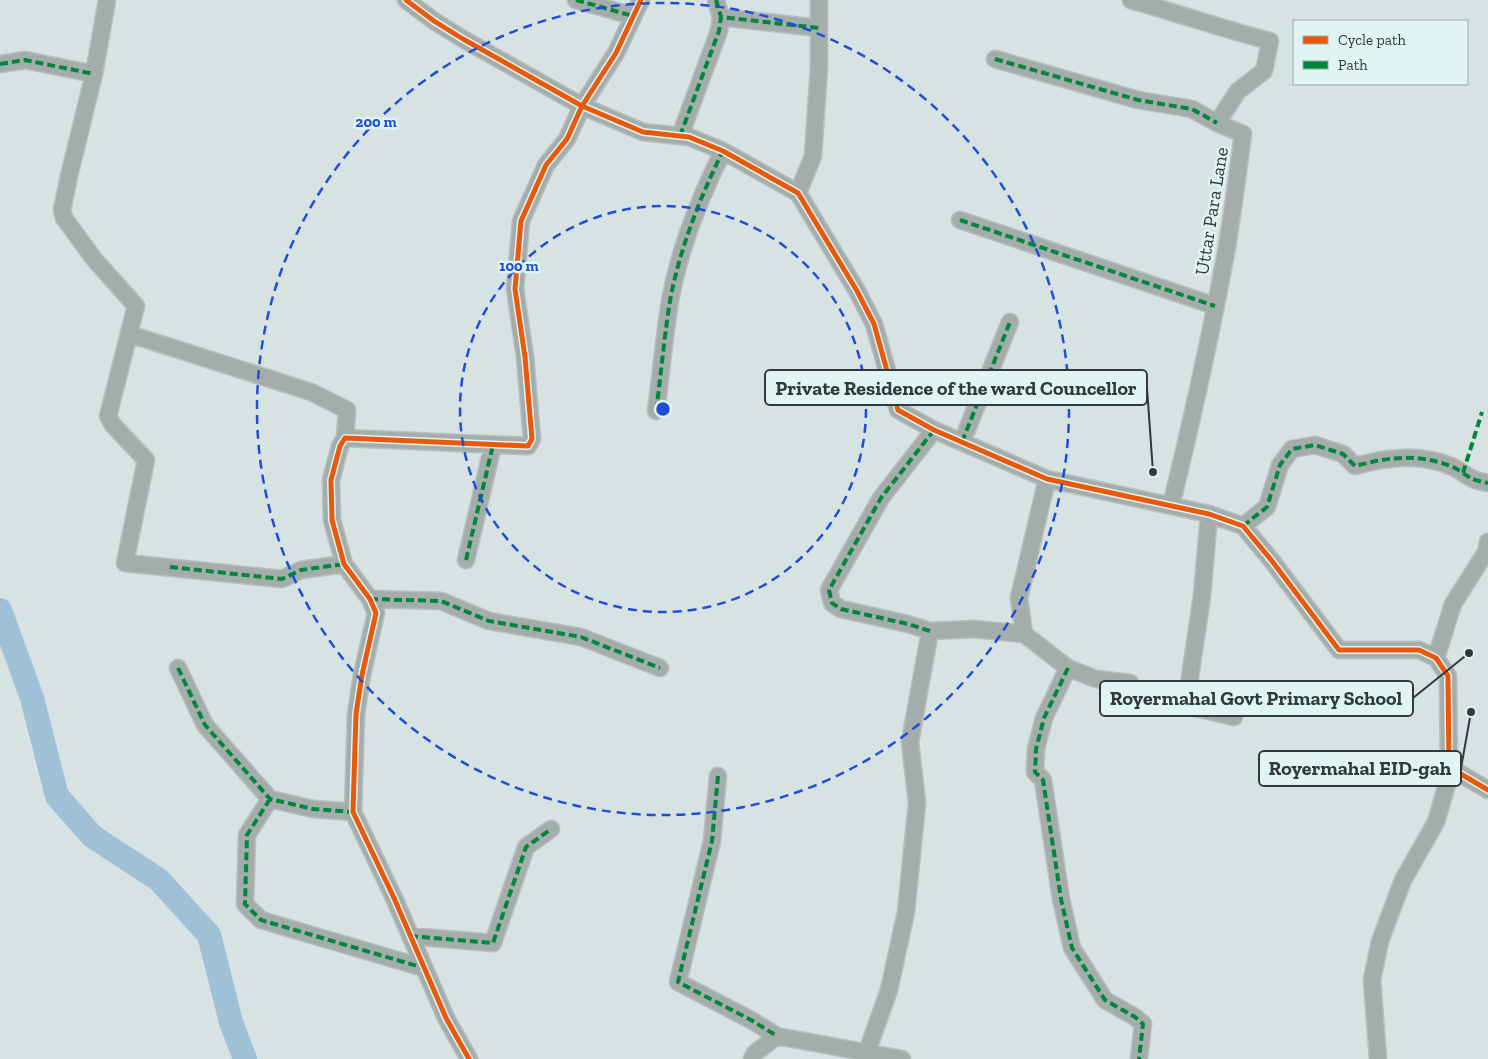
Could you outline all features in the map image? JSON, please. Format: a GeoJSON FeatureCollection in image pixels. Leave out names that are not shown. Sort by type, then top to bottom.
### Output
{"type":"FeatureCollection","features":[{"type":"Feature","properties":{"kind":"street"},"geometry":{"type":"LineString","coordinates":[[107,0],[94,74],[62,210],[64,218],[94,260],[136,306],[108,416],[113,426],[146,460],[126,563],[282,579],[301,570],[344,564]]}},
{"type":"Feature","properties":{"kind":"street"},"geometry":{"type":"LineString","coordinates":[[406,0],[434,21],[463,39],[582,106],[643,132],[689,137],[723,151],[798,194],[857,291],[874,324],[898,410],[934,430],[1047,479],[1209,514],[1243,526],[1272,561],[1339,650],[1419,650],[1436,658],[1448,676],[1449,767],[1446,788],[1436,822],[1403,880],[1380,941],[1372,980],[1378,1059]]}},
{"type":"Feature","properties":{"kind":"street"},"geometry":{"type":"LineString","coordinates":[[576,0],[633,16]]}},
{"type":"Feature","properties":{"kind":"street"},"geometry":{"type":"LineString","coordinates":[[345,438],[528,446],[532,439],[525,356],[514,289],[520,221],[546,165],[567,139],[582,106],[616,53],[641,0]]}},
{"type":"Feature","properties":{"kind":"street"},"geometry":{"type":"LineString","coordinates":[[680,136],[719,31],[721,17],[716,0]]}},
{"type":"Feature","properties":{"kind":"street"},"geometry":{"type":"LineString","coordinates":[[798,194],[813,156],[819,67],[819,0]]}},
{"type":"Feature","properties":{"kind":"street","name":"Uttar Para Lane"},"geometry":{"type":"LineString","coordinates":[[1131,0],[1270,41],[1264,71],[1238,91],[1217,123],[1244,134],[1227,245],[1195,406],[1171,506]]}},
{"type":"Feature","properties":{"kind":"street"},"geometry":{"type":"LineString","coordinates":[[721,17],[819,28]]}},
{"type":"Feature","properties":{"kind":"street"},"geometry":{"type":"LineString","coordinates":[[995,59],[1138,100],[1192,109],[1217,123]]}},
{"type":"Feature","properties":{"kind":"street"},"geometry":{"type":"LineString","coordinates":[[0,64],[25,60],[94,74]]}},
{"type":"Feature","properties":{"kind":"street"},"geometry":{"type":"LineString","coordinates":[[656,411],[670,302],[682,253],[723,151]]}},
{"type":"Feature","properties":{"kind":"street"},"geometry":{"type":"LineString","coordinates":[[960,220],[1215,306]]}},
{"type":"Feature","properties":{"kind":"street"},"geometry":{"type":"LineString","coordinates":[[962,442],[1010,322]]}},
{"type":"Feature","properties":{"kind":"street"},"geometry":{"type":"LineString","coordinates":[[129,334],[311,392],[346,410],[345,438],[340,446],[331,480],[332,520],[344,564],[370,599],[376,613],[362,675],[356,714],[353,812],[394,898],[446,1018],[469,1059]]}},
{"type":"Feature","properties":{"kind":"street"},"geometry":{"type":"LineString","coordinates":[[934,430],[881,498],[830,590],[832,603],[841,609],[908,624],[930,631],[974,629],[1024,634],[1068,668],[1096,679],[1130,683],[1138,694],[1234,716]]}},
{"type":"Feature","properties":{"kind":"street"},"geometry":{"type":"LineString","coordinates":[[466,560],[494,444]]}},
{"type":"Feature","properties":{"kind":"street"},"geometry":{"type":"LineString","coordinates":[[1243,526],[1267,507],[1280,465],[1292,449],[1315,445],[1343,454],[1355,466],[1381,459],[1411,458],[1434,460],[1454,468],[1474,480],[1488,483]]}},
{"type":"Feature","properties":{"kind":"street"},"geometry":{"type":"LineString","coordinates":[[1024,634],[1019,598],[1047,479]]}},
{"type":"Feature","properties":{"kind":"street"},"geometry":{"type":"LineString","coordinates":[[1186,704],[1202,596],[1209,514]]}},
{"type":"Feature","properties":{"kind":"street"},"geometry":{"type":"LineString","coordinates":[[1436,658],[1453,604],[1486,552],[1488,542]]}},
{"type":"Feature","properties":{"kind":"street"},"geometry":{"type":"LineString","coordinates":[[370,599],[441,601],[489,621],[580,637],[660,668]]}},
{"type":"Feature","properties":{"kind":"street"},"geometry":{"type":"LineString","coordinates":[[866,1052],[889,990],[906,912],[917,803],[910,742],[930,631]]}},
{"type":"Feature","properties":{"kind":"street"},"geometry":{"type":"LineString","coordinates":[[178,668],[205,726],[270,799],[313,809],[353,812]]}},
{"type":"Feature","properties":{"kind":"street"},"geometry":{"type":"LineString","coordinates":[[1068,668],[1044,718],[1036,749],[1035,772],[1044,780],[1060,899],[1072,948],[1105,1000],[1136,1017],[1142,1024],[1139,1059]]}},
{"type":"Feature","properties":{"kind":"street"},"geometry":{"type":"LineString","coordinates":[[1449,767],[1488,790]]}},
{"type":"Feature","properties":{"kind":"street"},"geometry":{"type":"LineString","coordinates":[[718,776],[712,841],[678,982],[751,1020],[777,1036],[902,1059]]}},
{"type":"Feature","properties":{"kind":"street"},"geometry":{"type":"LineString","coordinates":[[270,799],[247,835],[244,904],[261,920],[424,968]]}},
{"type":"Feature","properties":{"kind":"street"},"geometry":{"type":"LineString","coordinates":[[410,936],[493,943],[526,848],[550,829]]}},
{"type":"Feature","properties":{"kind":"street"},"geometry":{"type":"LineString","coordinates":[[752,1059],[755,1053],[777,1036]]}},
{"type":"Feature","properties":{"kind":"waterway"},"geometry":{"type":"LineString","coordinates":[[0,610],[32,698],[57,796],[92,836],[159,880],[209,935],[231,1022],[245,1059]]}},
{"type":"Feature","properties":{"kind":"marked path"},"geometry":{"type":"LineString","coordinates":[[576,0],[633,16]]}},
{"type":"Feature","properties":{"kind":"marked path"},"geometry":{"type":"LineString","coordinates":[[716,0],[721,17]]}},
{"type":"Feature","properties":{"kind":"marked path"},"geometry":{"type":"LineString","coordinates":[[680,136],[719,31],[721,17],[819,28]]}},
{"type":"Feature","properties":{"kind":"marked path"},"geometry":{"type":"LineString","coordinates":[[995,59],[1138,100],[1192,109],[1217,123]]}},
{"type":"Feature","properties":{"kind":"marked path"},"geometry":{"type":"LineString","coordinates":[[0,64],[25,60],[94,74]]}},
{"type":"Feature","properties":{"kind":"marked path"},"geometry":{"type":"LineString","coordinates":[[656,411],[674,282],[698,205],[723,151]]}},
{"type":"Feature","properties":{"kind":"marked path"},"geometry":{"type":"LineString","coordinates":[[960,220],[1215,306]]}},
{"type":"Feature","properties":{"kind":"marked path"},"geometry":{"type":"LineString","coordinates":[[962,442],[1010,322]]}},
{"type":"Feature","properties":{"kind":"marked path"},"geometry":{"type":"LineString","coordinates":[[1463,473],[1482,412]]}},
{"type":"Feature","properties":{"kind":"marked path"},"geometry":{"type":"LineString","coordinates":[[930,631],[908,624],[841,609],[832,603],[829,590],[881,498],[934,430]]}},
{"type":"Feature","properties":{"kind":"marked path"},"geometry":{"type":"LineString","coordinates":[[466,560],[493,445]]}},
{"type":"Feature","properties":{"kind":"marked path"},"geometry":{"type":"LineString","coordinates":[[1243,526],[1267,507],[1280,465],[1292,449],[1315,445],[1343,454],[1355,466],[1380,460],[1404,458],[1428,460],[1453,467],[1473,479],[1488,483]]}},
{"type":"Feature","properties":{"kind":"marked path"},"geometry":{"type":"LineString","coordinates":[[170,567],[282,579],[301,570],[344,564]]}},
{"type":"Feature","properties":{"kind":"marked path"},"geometry":{"type":"LineString","coordinates":[[370,599],[441,601],[489,621],[581,637],[660,668]]}},
{"type":"Feature","properties":{"kind":"marked path"},"geometry":{"type":"LineString","coordinates":[[178,668],[205,725],[270,799],[313,809],[353,812]]}},
{"type":"Feature","properties":{"kind":"marked path"},"geometry":{"type":"LineString","coordinates":[[1068,668],[1044,718],[1036,749],[1035,772],[1043,780],[1061,899],[1072,948],[1105,1000],[1135,1017],[1143,1024],[1139,1059]]}},
{"type":"Feature","properties":{"kind":"marked path"},"geometry":{"type":"LineString","coordinates":[[718,776],[712,841],[678,982],[751,1020],[777,1036]]}},
{"type":"Feature","properties":{"kind":"marked path"},"geometry":{"type":"LineString","coordinates":[[270,799],[247,835],[245,904],[261,920],[424,968]]}},
{"type":"Feature","properties":{"kind":"marked path"},"geometry":{"type":"LineString","coordinates":[[410,936],[493,943],[526,847],[551,829]]}},
{"type":"Feature","properties":{"kind":"cycle path"},"geometry":{"type":"LineString","coordinates":[[406,0],[434,21],[463,39],[582,106],[643,132],[689,137],[723,151],[798,193],[857,291],[874,324],[898,410],[934,430],[1047,479],[1209,514],[1243,526],[1272,561],[1339,650],[1419,650],[1436,658],[1448,676],[1449,767],[1488,790]]}},
{"type":"Feature","properties":{"kind":"cycle path"},"geometry":{"type":"LineString","coordinates":[[469,1059],[446,1018],[394,898],[353,812],[356,714],[362,675],[376,613],[370,599],[344,564],[332,520],[331,480],[340,446],[345,438],[528,446],[532,439],[525,357],[515,289],[521,221],[546,165],[567,139],[582,106],[616,53],[641,0]]}},
{"type":"Feature","properties":{"kind":"place","name":"Private Residence of the ward Councellor"},"geometry":{"type":"Point","coordinates":[1153,472]}},
{"type":"Feature","properties":{"kind":"place","name":"Royermahal Govt Primary School"},"geometry":{"type":"Point","coordinates":[1469,653]}},
{"type":"Feature","properties":{"kind":"place","name":"Royermahal EID-gah"},"geometry":{"type":"Point","coordinates":[1471,712]}}]}
